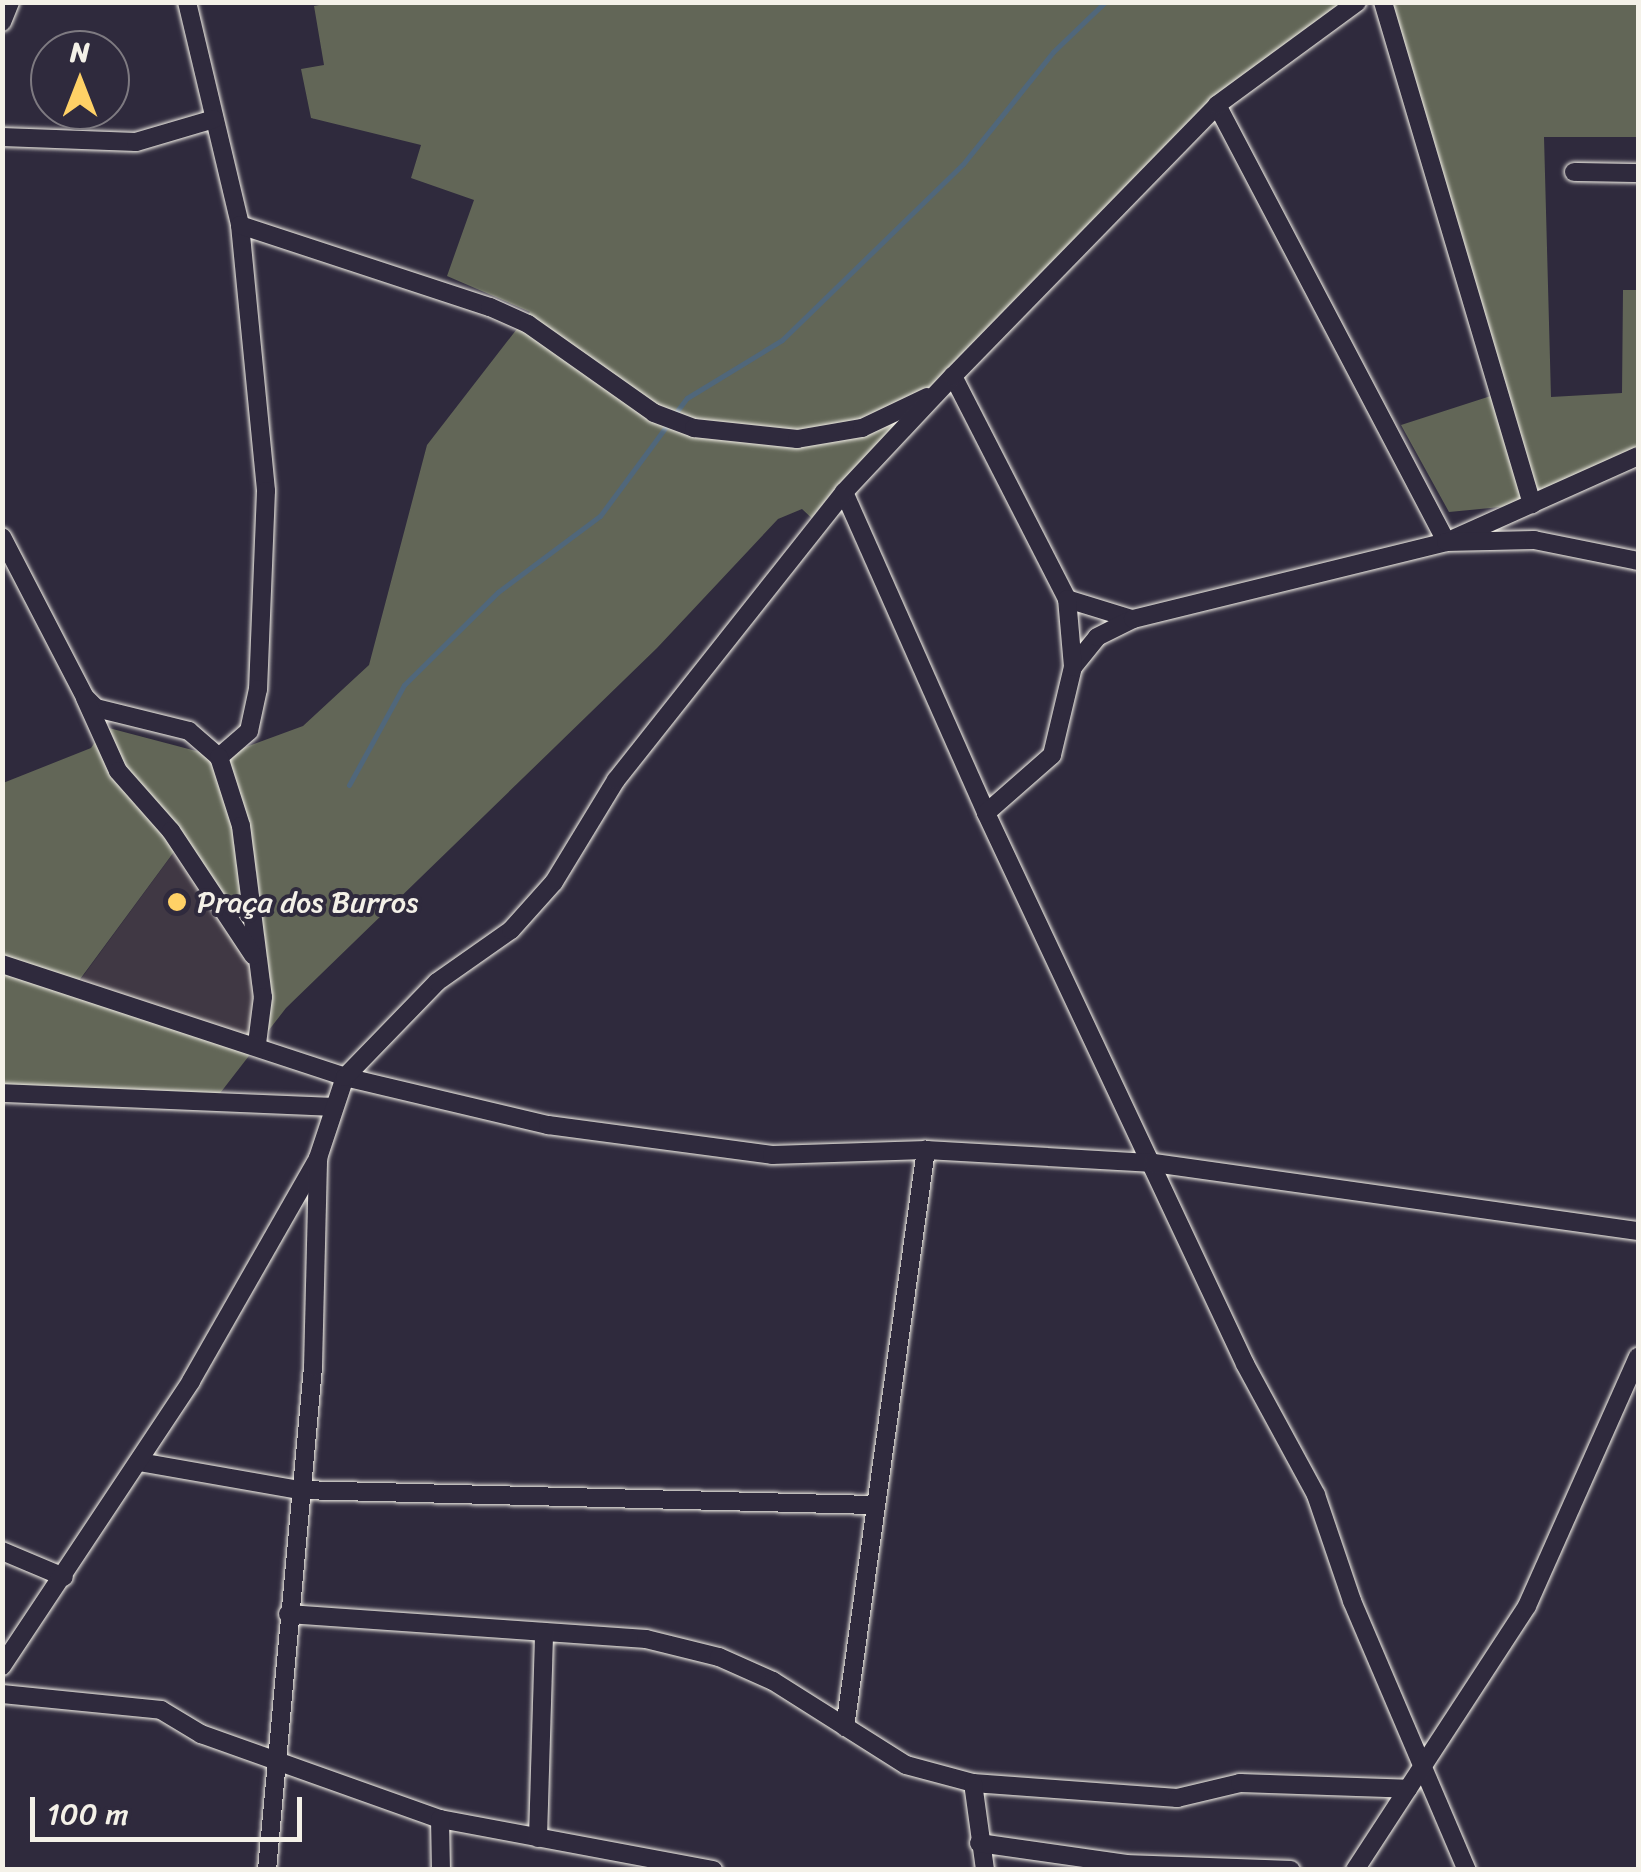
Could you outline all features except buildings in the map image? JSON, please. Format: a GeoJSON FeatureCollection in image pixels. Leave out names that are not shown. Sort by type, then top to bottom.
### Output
{"type":"FeatureCollection","features":[{"type":"Feature","properties":{"kind":"street"},"geometry":{"type":"LineString","coordinates":[[2,22],[10,2]]}},
{"type":"Feature","properties":{"kind":"street"},"geometry":{"type":"LineString","coordinates":[[187,2],[240,225],[264,473],[264,580],[250,731],[219,758]]}},
{"type":"Feature","properties":{"kind":"street"},"geometry":{"type":"LineString","coordinates":[[267,1870],[272,1758],[314,1367],[318,1158],[345,1077],[437,982],[511,930],[554,882],[616,780],[844,492],[953,376],[1217,105],[1357,2]]}},
{"type":"Feature","properties":{"kind":"street"},"geometry":{"type":"LineString","coordinates":[[1383,2],[1532,504]]}},
{"type":"Feature","properties":{"kind":"street"},"geometry":{"type":"LineString","coordinates":[[1217,105],[1446,542]]}},
{"type":"Feature","properties":{"kind":"street"},"geometry":{"type":"LineString","coordinates":[[2,137],[136,142],[214,120]]}},
{"type":"Feature","properties":{"kind":"street"},"geometry":{"type":"LineString","coordinates":[[1574,172],[1638,174]]}},
{"type":"Feature","properties":{"kind":"street"},"geometry":{"type":"LineString","coordinates":[[240,225],[516,318],[654,413],[694,428],[797,440],[862,428],[939,392]]}},
{"type":"Feature","properties":{"kind":"street"},"geometry":{"type":"LineString","coordinates":[[953,376],[1067,599],[1073,667],[1052,755],[986,812]]}},
{"type":"Feature","properties":{"kind":"street"},"geometry":{"type":"LineString","coordinates":[[1073,667],[1098,637],[1132,619],[1446,542],[1638,456]]}},
{"type":"Feature","properties":{"kind":"street"},"geometry":{"type":"LineString","coordinates":[[844,492],[986,812],[1246,1364],[1316,1495],[1468,1870]]}},
{"type":"Feature","properties":{"kind":"street"},"geometry":{"type":"LineString","coordinates":[[2,537],[85,697],[118,771],[171,831],[256,960]]}},
{"type":"Feature","properties":{"kind":"street"},"geometry":{"type":"LineString","coordinates":[[1446,542],[1534,540],[1638,561]]}},
{"type":"Feature","properties":{"kind":"street"},"geometry":{"type":"LineString","coordinates":[[1067,599],[1132,619]]}},
{"type":"Feature","properties":{"kind":"street"},"geometry":{"type":"LineString","coordinates":[[85,697],[96,708],[189,731],[219,758],[241,826],[256,960],[257,1044]]}},
{"type":"Feature","properties":{"kind":"street"},"geometry":{"type":"LineString","coordinates":[[2,964],[257,1044],[345,1077],[548,1124],[772,1155],[926,1150],[1154,1163],[1638,1231]]}},
{"type":"Feature","properties":{"kind":"street"},"geometry":{"type":"LineString","coordinates":[[2,1094],[332,1107]]}},
{"type":"Feature","properties":{"kind":"street"},"geometry":{"type":"LineString","coordinates":[[845,1726],[926,1150]]}},
{"type":"Feature","properties":{"kind":"street"},"geometry":{"type":"LineString","coordinates":[[2,1666],[138,1462],[318,1158]]}},
{"type":"Feature","properties":{"kind":"street"},"geometry":{"type":"LineString","coordinates":[[1355,1870],[1528,1606],[1638,1358]]}},
{"type":"Feature","properties":{"kind":"street"},"geometry":{"type":"LineString","coordinates":[[138,1462],[300,1490],[874,1505]]}},
{"type":"Feature","properties":{"kind":"street"},"geometry":{"type":"LineString","coordinates":[[2,1551],[64,1578]]}},
{"type":"Feature","properties":{"kind":"street"},"geometry":{"type":"LineString","coordinates":[[288,1614],[646,1639],[719,1657],[845,1726],[906,1765],[973,1783],[1177,1798],[1240,1783],[1408,1789]]}},
{"type":"Feature","properties":{"kind":"street"},"geometry":{"type":"LineString","coordinates":[[538,1838],[544,1632]]}},
{"type":"Feature","properties":{"kind":"street"},"geometry":{"type":"LineString","coordinates":[[2,1694],[162,1710],[202,1734],[440,1819],[713,1870]]}},
{"type":"Feature","properties":{"kind":"street"},"geometry":{"type":"LineString","coordinates":[[973,1783],[986,1870]]}},
{"type":"Feature","properties":{"kind":"street"},"geometry":{"type":"LineString","coordinates":[[440,1819],[441,1870]]}},
{"type":"Feature","properties":{"kind":"street"},"geometry":{"type":"LineString","coordinates":[[979,1842],[1127,1864],[1290,1870]]}},
{"type":"Feature","properties":{"kind":"street"},"geometry":{"type":"LineString","coordinates":[[593,1870],[594,1850]]}},
{"type":"Feature","properties":{"kind":"shaded area","name":"Praça dos Burros"},"geometry":{"type":"Polygon","coordinates":[[[180,844],[256,960],[257,1044],[75,987],[180,844]]]}},
{"type":"Feature","properties":{"kind":"green space"},"geometry":{"type":"Polygon","coordinates":[[[335,2],[1357,3],[1217,105],[818,524],[802,509],[778,519],[657,648],[286,1008],[214,1101],[3,1093],[3,783],[91,748],[105,727],[219,757],[303,726],[369,665],[427,445],[530,312],[447,276],[474,200],[411,178],[421,145],[311,118],[301,69],[324,65],[314,6],[335,2]],[[179,845],[75,986],[256,1044],[256,960],[179,845]]]}},
{"type":"Feature","properties":{"kind":"green space"},"geometry":{"type":"Polygon","coordinates":[[[1383,3],[1638,3],[1638,137],[1544,137],[1551,397],[1622,393],[1623,290],[1638,290],[1638,448],[1532,504],[1449,512],[1401,425],[1500,393],[1383,3]]]}},
{"type":"Feature","properties":{"kind":"waterway"},"geometry":{"type":"LineString","coordinates":[[674,415],[687,398],[782,340],[963,164],[1053,52],[1105,2]]}},
{"type":"Feature","properties":{"kind":"waterway"},"geometry":{"type":"LineString","coordinates":[[349,785],[404,685],[498,592],[600,516],[668,424]]}},
{"type":"Feature","properties":{"kind":"place","name":"Praça dos Burros"},"geometry":{"type":"Point","coordinates":[177,902]}}]}
